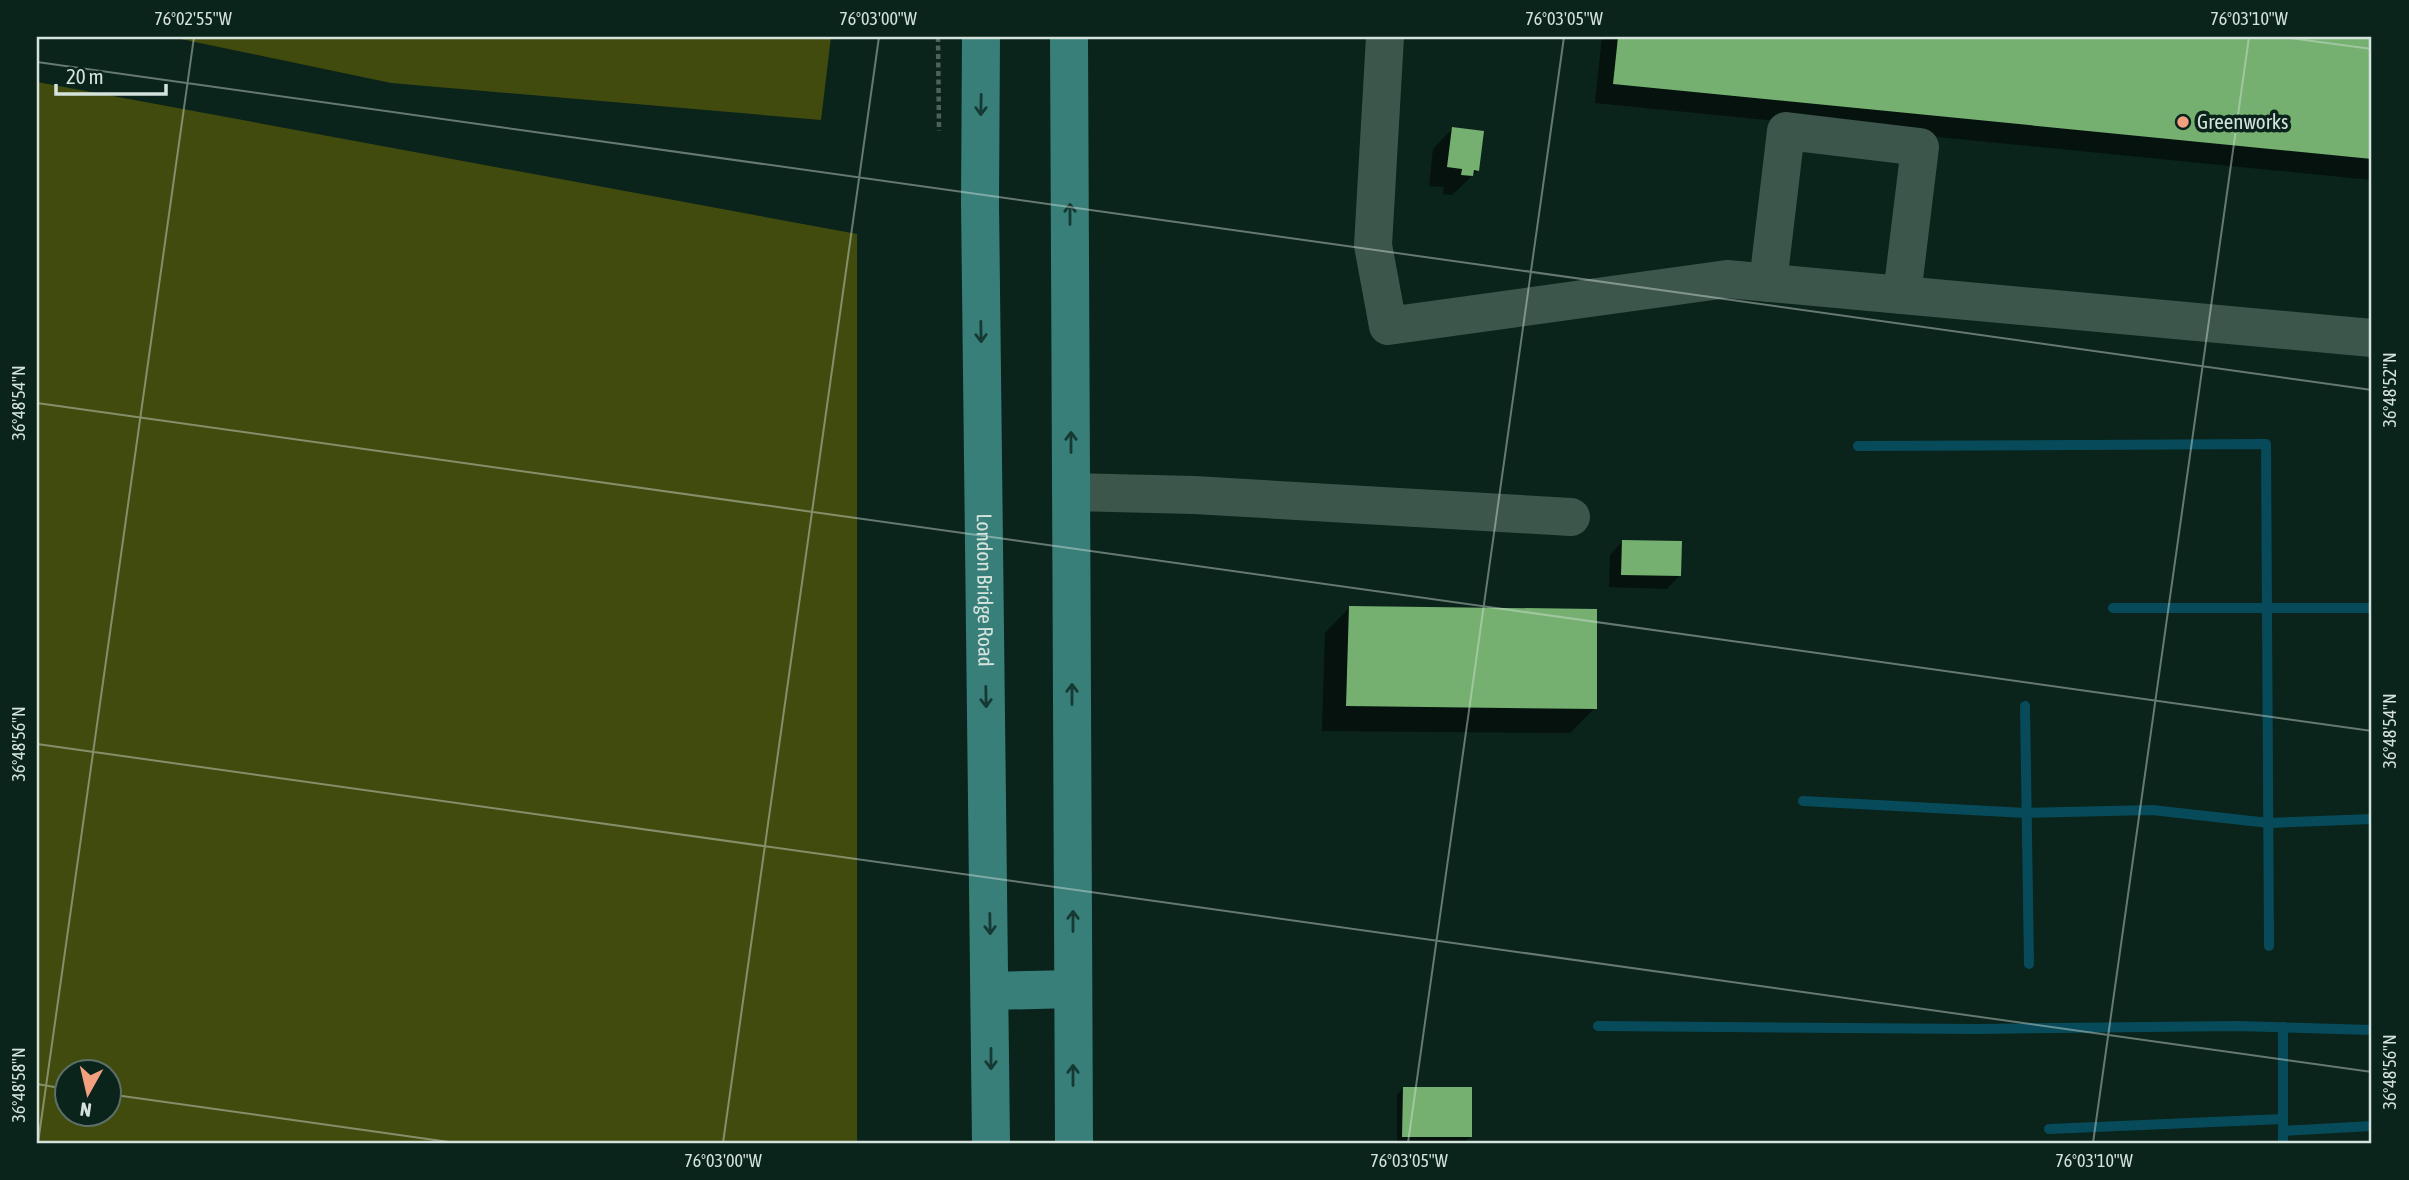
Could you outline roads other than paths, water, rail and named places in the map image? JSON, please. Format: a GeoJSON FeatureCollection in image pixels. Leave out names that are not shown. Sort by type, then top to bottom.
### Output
{"type":"FeatureCollection","features":[{"type":"Feature","properties":{"kind":"main road","name":"London Bridge Road"},"geometry":{"type":"LineString","coordinates":[[981,37],[980,203],[991,1143]]}},
{"type":"Feature","properties":{"kind":"main road"},"geometry":{"type":"LineString","coordinates":[[1069,37],[1074,1143]]}},
{"type":"Feature","properties":{"kind":"main road"},"geometry":{"type":"LineString","coordinates":[[990,991],[1073,989]]}},
{"type":"Feature","properties":{"kind":"lane"},"geometry":{"type":"LineString","coordinates":[[1385,37],[1373,245],[1388,326],[1727,279],[2372,338]]}},
{"type":"Feature","properties":{"kind":"lane"},"geometry":{"type":"LineString","coordinates":[[1768,283],[1786,131],[1920,147],[1902,295]]}},
{"type":"Feature","properties":{"kind":"lane"},"geometry":{"type":"LineString","coordinates":[[1071,492],[1194,495],[1571,517]]}},
{"type":"Feature","properties":{"kind":"waterway"},"geometry":{"type":"LineString","coordinates":[[1858,446],[2266,444],[2269,946]]}},
{"type":"Feature","properties":{"kind":"waterway"},"geometry":{"type":"LineString","coordinates":[[2113,608],[2372,608]]}},
{"type":"Feature","properties":{"kind":"waterway"},"geometry":{"type":"LineString","coordinates":[[2025,706],[2029,964]]}},
{"type":"Feature","properties":{"kind":"waterway"},"geometry":{"type":"LineString","coordinates":[[1803,801],[2026,813],[2152,810],[2269,823],[2372,819]]}},
{"type":"Feature","properties":{"kind":"waterway"},"geometry":{"type":"LineString","coordinates":[[1598,1026],[1977,1029],[2237,1026],[2372,1030]]}},
{"type":"Feature","properties":{"kind":"waterway"},"geometry":{"type":"LineString","coordinates":[[2283,1027],[2283,1143]]}},
{"type":"Feature","properties":{"kind":"waterway"},"geometry":{"type":"LineString","coordinates":[[2049,1129],[2283,1119]]}},
{"type":"Feature","properties":{"kind":"waterway"},"geometry":{"type":"LineString","coordinates":[[2283,1131],[2372,1126]]}},
{"type":"Feature","properties":{"kind":"place","name":"Greenworks"},"geometry":{"type":"Point","coordinates":[2183,122]}}]}
